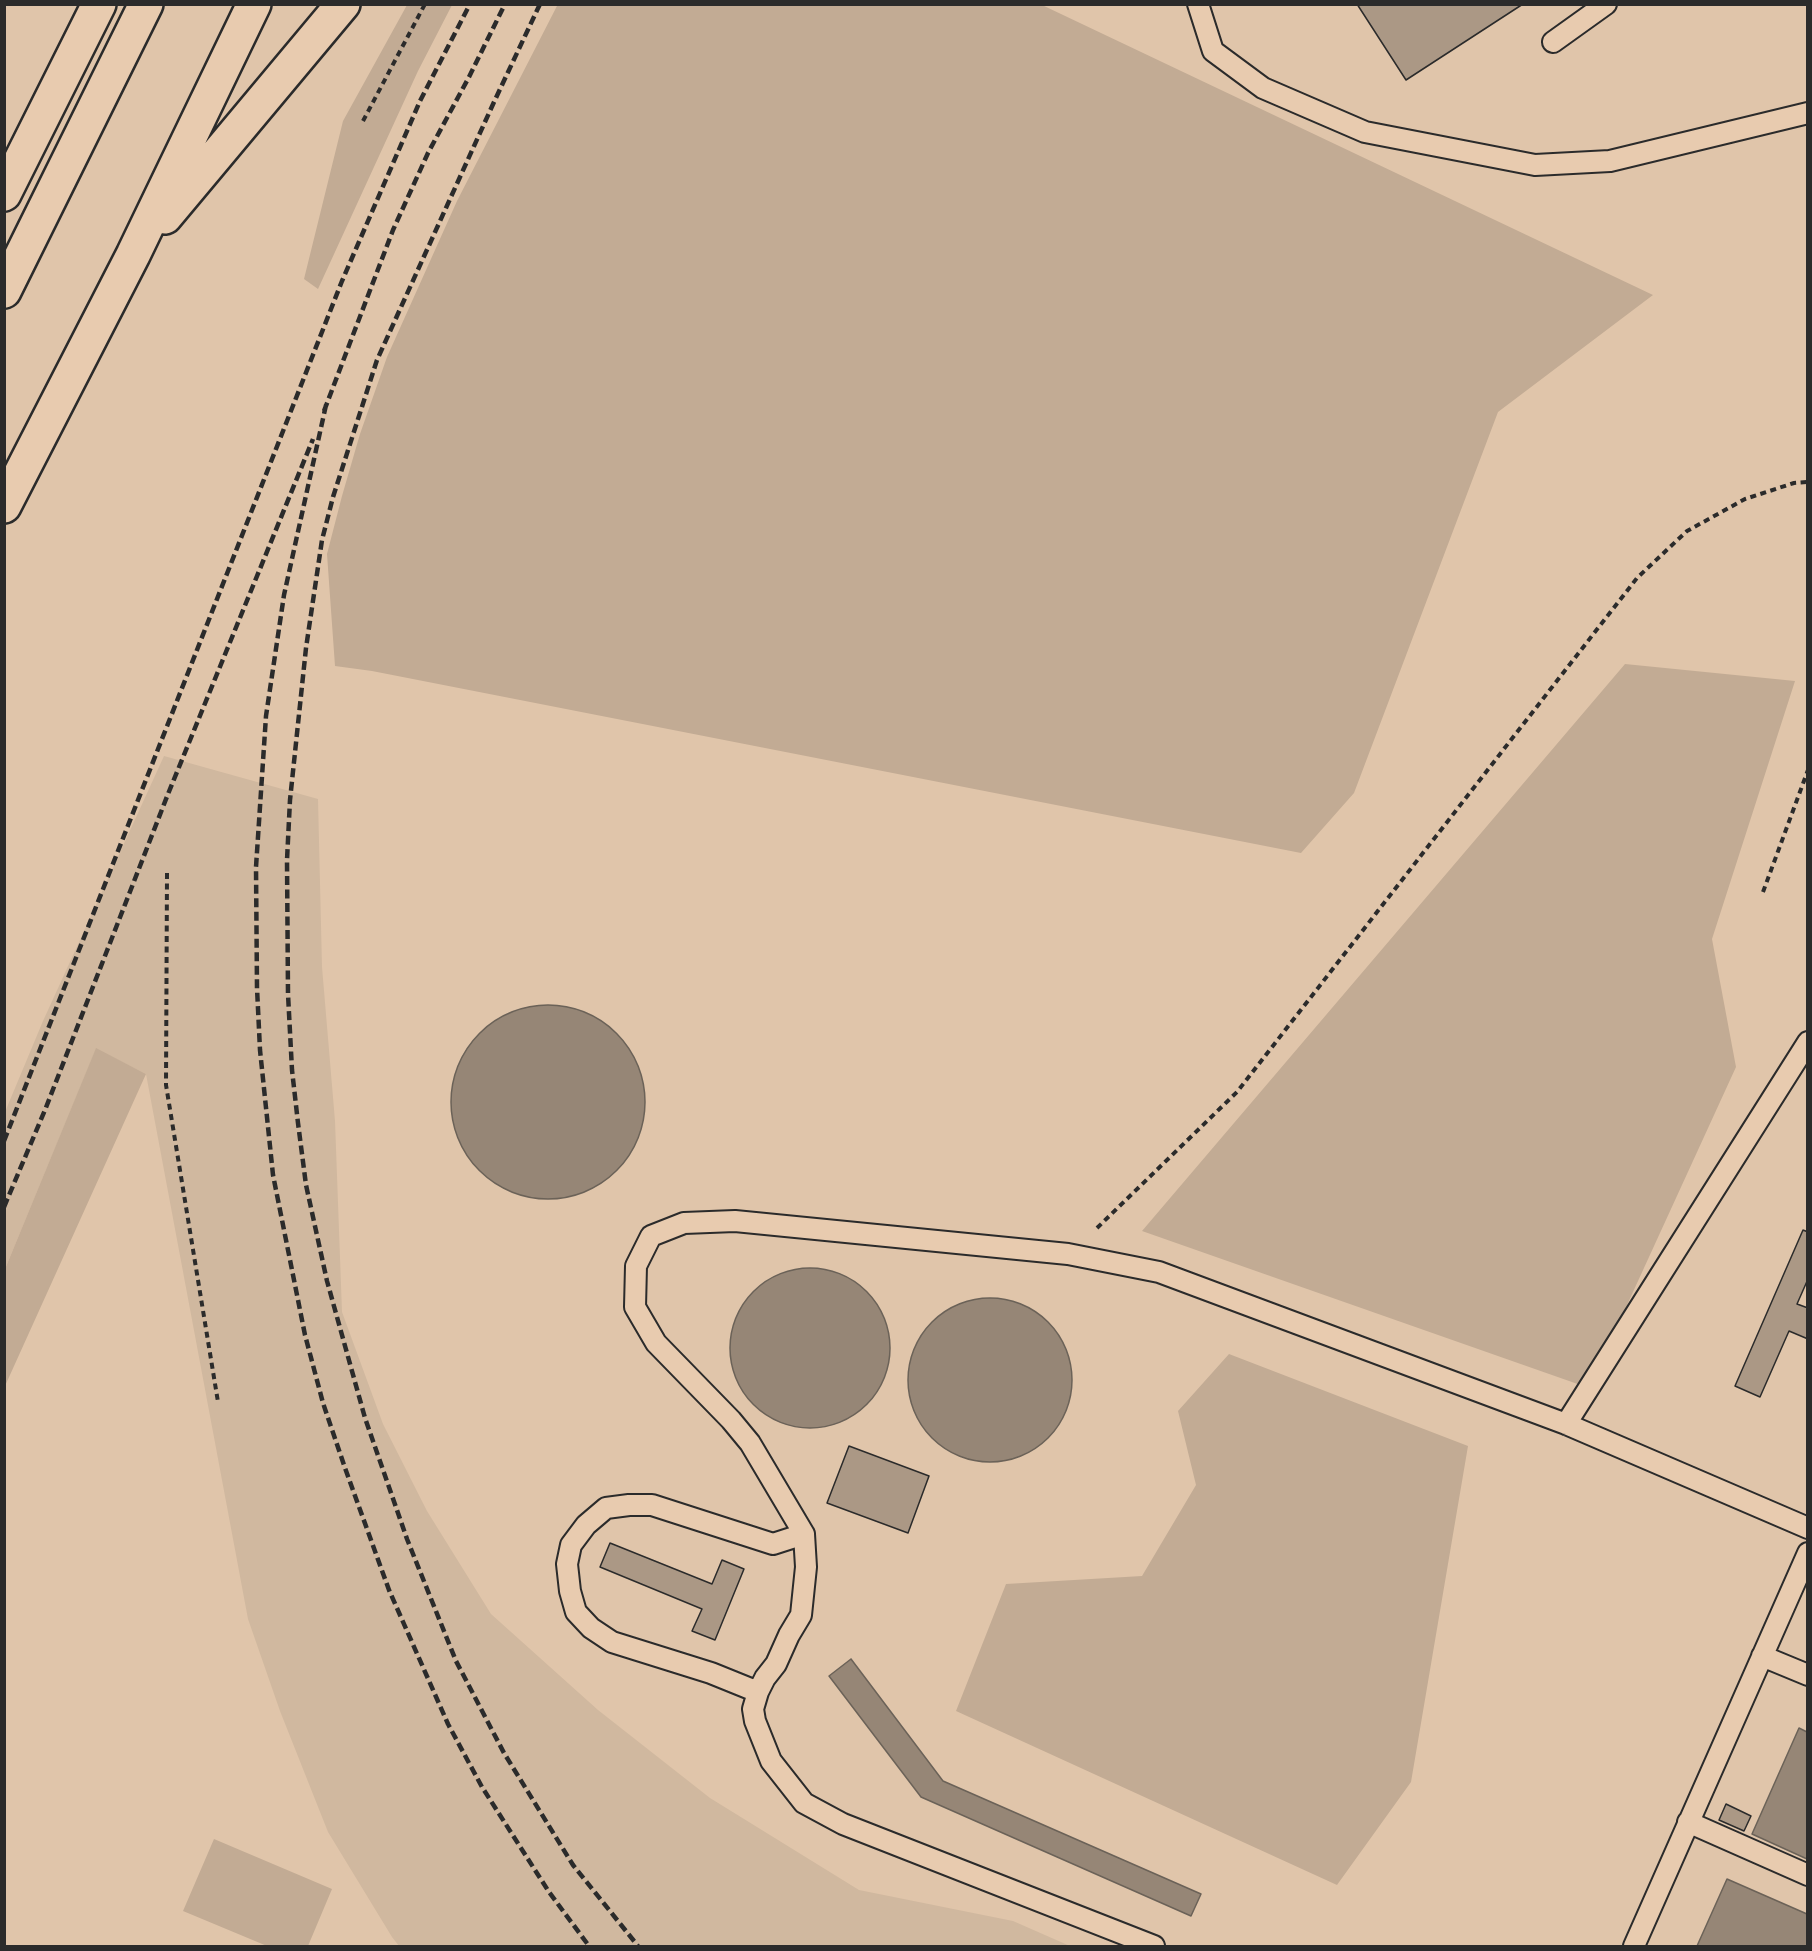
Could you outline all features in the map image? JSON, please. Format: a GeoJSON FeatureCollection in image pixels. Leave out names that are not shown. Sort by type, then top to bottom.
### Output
{"type":"FeatureCollection","features":[{"type":"Feature","properties":{"kind":"highway"},"geometry":{"type":"LineString","coordinates":[[4,194],[99,4]]}},
{"type":"Feature","properties":{"kind":"highway"},"geometry":{"type":"LineString","coordinates":[[4,291],[146,4]]}},
{"type":"Feature","properties":{"kind":"highway"},"geometry":{"type":"LineString","coordinates":[[4,506],[134,255],[254,4]]}},
{"type":"Feature","properties":{"kind":"highway"},"geometry":{"type":"LineString","coordinates":[[134,255],[343,4]]}},
{"type":"Feature","properties":{"kind":"lane"},"geometry":{"type":"LineString","coordinates":[[1198,4],[1213,51],[1263,88],[1365,132],[1535,165],[1610,161],[1808,113]]}},
{"type":"Feature","properties":{"kind":"lane"},"geometry":{"type":"LineString","coordinates":[[1553,42],[1606,4]]}},
{"type":"Feature","properties":{"kind":"lane"},"geometry":{"type":"LineString","coordinates":[[1566,1424],[1808,1042]]}},
{"type":"Feature","properties":{"kind":"lane"},"geometry":{"type":"LineString","coordinates":[[1154,1947],[843,1824],[804,1803],[771,1761],[755,1721],[753,1709],[765,1678],[776,1664],[801,1615],[806,1567],[804,1534],[750,1443],[731,1420],[656,1343],[635,1306],[636,1266],[651,1236],[684,1223],[735,1221],[1068,1254],[1159,1272],[1566,1424],[1808,1528]]}},
{"type":"Feature","properties":{"kind":"lane"},"geometry":{"type":"LineString","coordinates":[[758,1692],[711,1673],[612,1641],[591,1628],[576,1612],[570,1591],[567,1564],[571,1545],[586,1525],[606,1508],[629,1505],[652,1505],[773,1544],[804,1534]]}},
{"type":"Feature","properties":{"kind":"lane"},"geometry":{"type":"LineString","coordinates":[[1634,1947],[1808,1553]]}},
{"type":"Feature","properties":{"kind":"lane"},"geometry":{"type":"LineString","coordinates":[[1762,1656],[1808,1676]]}},
{"type":"Feature","properties":{"kind":"lane"},"geometry":{"type":"LineString","coordinates":[[1688,1822],[1808,1875]]}},
{"type":"Feature","properties":{"kind":"path"},"geometry":{"type":"LineString","coordinates":[[363,121],[425,4]]}},
{"type":"Feature","properties":{"kind":"path"},"geometry":{"type":"LineString","coordinates":[[1068,1254],[1237,1092],[1637,578],[1687,531],[1744,499],[1794,483],[1808,482]]}},
{"type":"Feature","properties":{"kind":"path"},"geometry":{"type":"LineString","coordinates":[[1763,892],[1808,770]]}},
{"type":"Feature","properties":{"kind":"path"},"geometry":{"type":"LineString","coordinates":[[167,873],[166,1085],[218,1402]]}},
{"type":"Feature","properties":{"kind":"shaded area"},"geometry":{"type":"Polygon","coordinates":[[[558,4],[1042,5],[1653,295],[1498,412],[1354,793],[1301,853],[372,671],[335,666],[327,554],[360,434],[387,357],[457,201],[558,4]]]}},
{"type":"Feature","properties":{"kind":"shaded area"},"geometry":{"type":"Polygon","coordinates":[[[407,5],[452,5],[418,71],[318,289],[304,279],[343,121],[407,5]]]}},
{"type":"Feature","properties":{"kind":"shaded area"},"geometry":{"type":"Polygon","coordinates":[[[1625,664],[1795,681],[1712,939],[1736,1067],[1589,1388],[1142,1231],[1625,664]]]}},
{"type":"Feature","properties":{"kind":"shaded area"},"geometry":{"type":"Polygon","coordinates":[[[164,756],[318,799],[322,967],[335,1121],[342,1312],[383,1424],[427,1511],[491,1614],[598,1710],[710,1798],[859,1890],[1013,1921],[1070,1946],[399,1946],[392,1937],[328,1832],[280,1711],[248,1619],[146,1074],[96,1049],[5,1269],[5,1112],[43,1021],[164,756]]]}},
{"type":"Feature","properties":{"kind":"shaded area"},"geometry":{"type":"Polygon","coordinates":[[[548,1005],[567,1007],[594,1017],[609,1027],[623,1041],[637,1065],[643,1083],[645,1102],[643,1121],[633,1148],[623,1163],[609,1177],[585,1191],[567,1197],[548,1199],[529,1197],[502,1187],[487,1177],[473,1163],[459,1139],[453,1121],[451,1102],[453,1083],[463,1056],[473,1041],[487,1027],[511,1013],[529,1007],[548,1005]]]}},
{"type":"Feature","properties":{"kind":"shaded area"},"geometry":{"type":"Polygon","coordinates":[[[96,1048],[146,1074],[5,1386],[5,1269],[96,1048]]]}},
{"type":"Feature","properties":{"kind":"shaded area"},"geometry":{"type":"Polygon","coordinates":[[[810,1268],[826,1269],[841,1274],[855,1281],[867,1291],[877,1303],[884,1317],[889,1332],[889,1364],[884,1379],[877,1393],[867,1405],[855,1415],[841,1422],[826,1427],[810,1428],[794,1427],[779,1422],[765,1415],[753,1405],[743,1393],[736,1379],[731,1364],[730,1348],[731,1332],[736,1317],[743,1303],[753,1291],[765,1281],[779,1274],[794,1269],[810,1268]]]}},
{"type":"Feature","properties":{"kind":"shaded area"},"geometry":{"type":"Polygon","coordinates":[[[990,1298],[1021,1304],[1048,1322],[1066,1349],[1072,1380],[1066,1411],[1048,1438],[1021,1456],[990,1462],[959,1456],[932,1438],[914,1411],[908,1380],[914,1349],[932,1322],[959,1304],[990,1298]]]}},
{"type":"Feature","properties":{"kind":"shaded area"},"geometry":{"type":"Polygon","coordinates":[[[1229,1354],[1468,1446],[1411,1782],[1337,1885],[956,1711],[1006,1584],[1142,1576],[1196,1485],[1178,1411],[1229,1354]]]}},
{"type":"Feature","properties":{"kind":"shaded area"},"geometry":{"type":"Polygon","coordinates":[[[851,1659],[943,1781],[1201,1894],[1191,1916],[921,1797],[829,1676],[851,1659]]]}},
{"type":"Feature","properties":{"kind":"shaded area"},"geometry":{"type":"Polygon","coordinates":[[[1799,1728],[1807,1732],[1807,1859],[1752,1834],[1799,1728]]]}},
{"type":"Feature","properties":{"kind":"shaded area"},"geometry":{"type":"Polygon","coordinates":[[[214,1839],[332,1889],[308,1946],[267,1946],[183,1911],[214,1839]]]}},
{"type":"Feature","properties":{"kind":"shaded area"},"geometry":{"type":"Polygon","coordinates":[[[1727,1879],[1807,1914],[1807,1946],[1697,1946],[1727,1879]]]}},
{"type":"Feature","properties":{"kind":"building"},"geometry":{"type":"Polygon","coordinates":[[[1357,4],[1523,4],[1406,80],[1357,4]]]}},
{"type":"Feature","properties":{"kind":"building"},"geometry":{"type":"Polygon","coordinates":[[[1803,1230],[1808,1232],[1808,1279],[1797,1304],[1808,1308],[1808,1339],[1789,1331],[1760,1397],[1735,1386],[1803,1230]]]}},
{"type":"Feature","properties":{"kind":"building"},"geometry":{"type":"Polygon","coordinates":[[[849,1446],[929,1476],[908,1533],[827,1503],[849,1446]]]}},
{"type":"Feature","properties":{"kind":"building"},"geometry":{"type":"Polygon","coordinates":[[[610,1543],[712,1584],[722,1560],[744,1569],[715,1640],[692,1631],[702,1609],[600,1567],[610,1543]]]}},
{"type":"Feature","properties":{"kind":"building"},"geometry":{"type":"Polygon","coordinates":[[[1726,1804],[1751,1816],[1744,1831],[1719,1820],[1726,1804]]]}},
{"type":"Feature","properties":{"kind":"railway"},"geometry":{"type":"LineString","coordinates":[[4,1141],[342,281],[420,101],[470,4]]}},
{"type":"Feature","properties":{"kind":"railway"},"geometry":{"type":"LineString","coordinates":[[324,411],[393,230],[428,153],[505,4]]}},
{"type":"Feature","properties":{"kind":"railway"},"geometry":{"type":"LineString","coordinates":[[540,4],[377,360],[333,497],[322,540],[306,648],[290,800],[287,860],[288,994],[292,1070],[306,1185],[327,1281],[365,1418],[407,1539],[456,1661],[504,1753],[573,1865],[638,1946]]}},
{"type":"Feature","properties":{"kind":"railway"},"geometry":{"type":"LineString","coordinates":[[326,405],[284,595],[266,716],[256,867],[257,988],[260,1050],[273,1175],[305,1335],[323,1403],[389,1590],[448,1724],[482,1787],[549,1892],[589,1946]]}},
{"type":"Feature","properties":{"kind":"railway"},"geometry":{"type":"LineString","coordinates":[[4,1207],[45,1110],[168,794],[313,439]]}}]}
